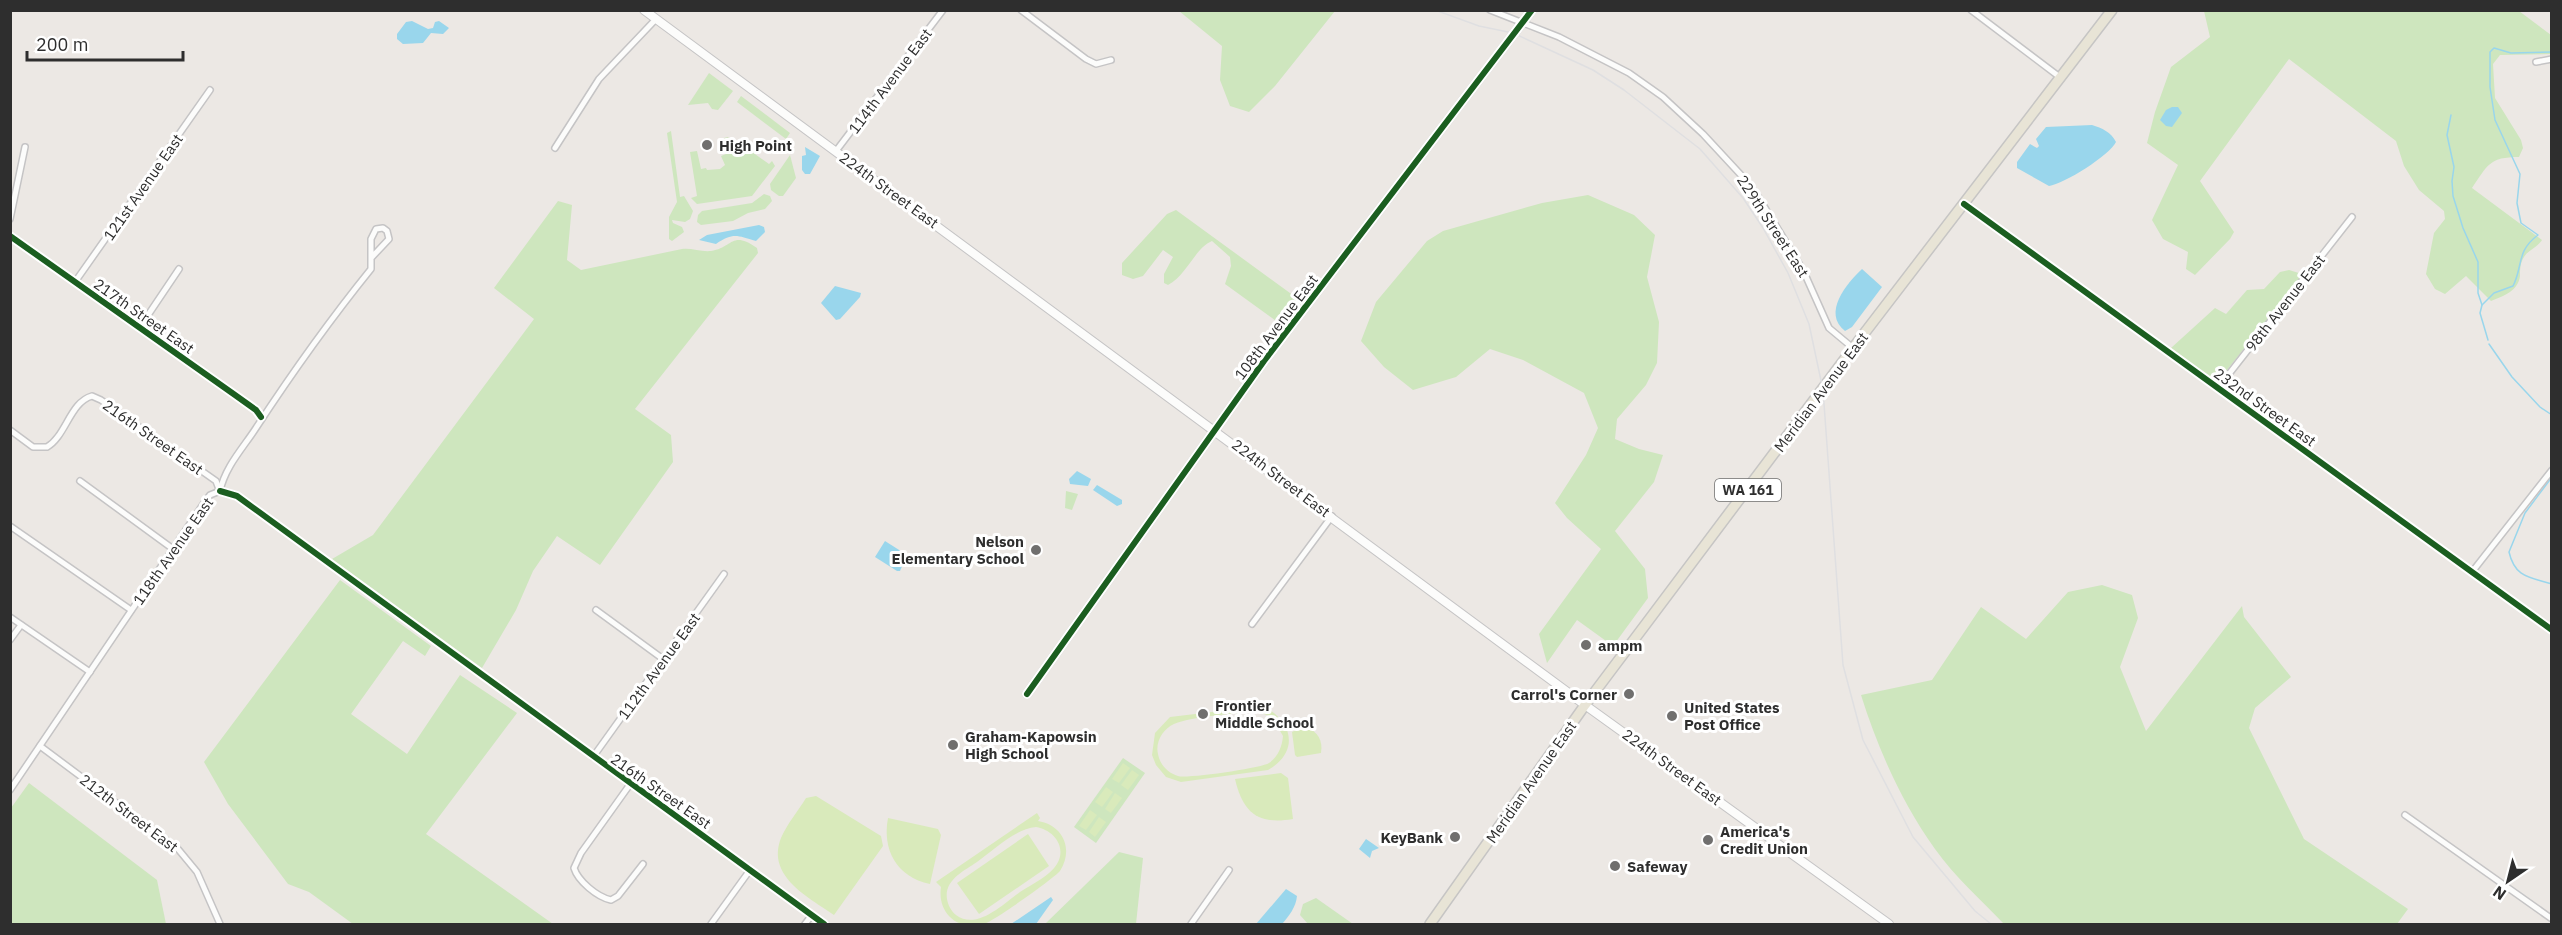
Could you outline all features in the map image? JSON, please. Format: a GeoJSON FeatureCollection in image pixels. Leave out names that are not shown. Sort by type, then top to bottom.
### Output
{"type":"FeatureCollection","features":[{"type":"Feature","properties":{"kind":"main road","name":"224th Street East"},"geometry":{"type":"LineString","coordinates":[[644,10],[1216,430],[1585,705],[1889,924]]}},
{"type":"Feature","properties":{"kind":"main road","name":"108th Avenue East"},"geometry":{"type":"LineString","coordinates":[[1027,694],[1285,333],[1532,10]]}},
{"type":"Feature","properties":{"kind":"main road","name":"Meridian Avenue East"},"geometry":{"type":"LineString","coordinates":[[1431,924],[1585,705],[1853,348],[2112,10]]}},
{"type":"Feature","properties":{"kind":"street","name":"114th Avenue East"},"geometry":{"type":"LineString","coordinates":[[836,151],[943,10]]}},
{"type":"Feature","properties":{"kind":"street"},"geometry":{"type":"LineString","coordinates":[[1021,10],[1086,59],[1096,64],[1111,60]]}},
{"type":"Feature","properties":{"kind":"street","name":"229th Street East"},"geometry":{"type":"LineString","coordinates":[[1491,10],[1586,50],[1629,74],[1663,97],[1703,134],[1759,198],[1799,261],[1829,327],[1853,348]]}},
{"type":"Feature","properties":{"kind":"street"},"geometry":{"type":"LineString","coordinates":[[1971,10],[2061,78]]}},
{"type":"Feature","properties":{"kind":"street"},"geometry":{"type":"LineString","coordinates":[[555,147],[599,79],[656,19]]}},
{"type":"Feature","properties":{"kind":"street"},"geometry":{"type":"LineString","coordinates":[[2536,62],[2552,59]]}},
{"type":"Feature","properties":{"kind":"street","name":"121st Avenue East"},"geometry":{"type":"LineString","coordinates":[[75,282],[210,90]]}},
{"type":"Feature","properties":{"kind":"street"},"geometry":{"type":"LineString","coordinates":[[10,219],[25,147]]}},
{"type":"Feature","properties":{"kind":"street","name":"232nd Street East"},"geometry":{"type":"LineString","coordinates":[[1964,204],[2552,630]]}},
{"type":"Feature","properties":{"kind":"street","name":"98th Avenue East"},"geometry":{"type":"LineString","coordinates":[[2218,388],[2352,217]]}},
{"type":"Feature","properties":{"kind":"street","name":"118th Avenue East"},"geometry":{"type":"LineString","coordinates":[[10,790],[172,549],[210,495],[220,491],[223,476],[261,417],[322,330],[372,269],[371,239],[380,227],[383,228],[387,231],[389,239],[372,256]]}},
{"type":"Feature","properties":{"kind":"street","name":"217th Street East"},"geometry":{"type":"LineString","coordinates":[[10,236],[249,405],[261,417]]}},
{"type":"Feature","properties":{"kind":"street"},"geometry":{"type":"LineString","coordinates":[[140,327],[179,269]]}},
{"type":"Feature","properties":{"kind":"street","name":"216th Street East"},"geometry":{"type":"LineString","coordinates":[[10,430],[33,447],[47,447],[56,440],[82,400],[88,396],[101,400],[216,481],[220,491],[237,496],[824,924]]}},
{"type":"Feature","properties":{"kind":"street"},"geometry":{"type":"LineString","coordinates":[[2472,572],[2552,470]]}},
{"type":"Feature","properties":{"kind":"street"},"geometry":{"type":"LineString","coordinates":[[80,481],[172,549]]}},
{"type":"Feature","properties":{"kind":"street"},"geometry":{"type":"LineString","coordinates":[[1252,624],[1332,516]]}},
{"type":"Feature","properties":{"kind":"street"},"geometry":{"type":"LineString","coordinates":[[10,526],[131,610]]}},
{"type":"Feature","properties":{"kind":"street","name":"112th Avenue East"},"geometry":{"type":"LineString","coordinates":[[593,757],[724,574]]}},
{"type":"Feature","properties":{"kind":"street"},"geometry":{"type":"LineString","coordinates":[[596,610],[663,659]]}},
{"type":"Feature","properties":{"kind":"street"},"geometry":{"type":"LineString","coordinates":[[10,617],[90,672]]}},
{"type":"Feature","properties":{"kind":"street"},"geometry":{"type":"LineString","coordinates":[[10,640],[21,625]]}},
{"type":"Feature","properties":{"kind":"street","name":"212th Street East"},"geometry":{"type":"LineString","coordinates":[[40,746],[178,849],[197,872],[220,924]]}},
{"type":"Feature","properties":{"kind":"street"},"geometry":{"type":"LineString","coordinates":[[631,783],[581,853],[574,868],[576,874],[590,888],[610,900],[618,896],[643,864]]}},
{"type":"Feature","properties":{"kind":"street"},"geometry":{"type":"LineString","coordinates":[[2405,815],[2552,919]]}},
{"type":"Feature","properties":{"kind":"street"},"geometry":{"type":"LineString","coordinates":[[711,924],[750,870]]}},
{"type":"Feature","properties":{"kind":"street"},"geometry":{"type":"LineString","coordinates":[[1191,924],[1229,870]]}},
{"type":"Feature","properties":{"kind":"street"},"geometry":{"type":"LineString","coordinates":[[805,924],[812,915]]}},
{"type":"Feature","properties":{"kind":"green space"},"geometry":{"type":"Polygon","coordinates":[[[1179,11],[1335,11],[1275,86],[1249,112],[1230,106],[1220,80],[1222,46],[1179,11]]]}},
{"type":"Feature","properties":{"kind":"green space"},"geometry":{"type":"Polygon","coordinates":[[[2204,11],[2519,11],[2551,35],[2551,54],[2500,55],[2493,64],[2495,98],[2521,140],[2523,148],[2519,157],[2509,157],[2490,164],[2472,188],[2542,240],[2524,257],[2516,286],[2505,295],[2491,301],[2466,276],[2445,294],[2435,289],[2426,274],[2434,233],[2445,219],[2444,211],[2419,190],[2404,166],[2396,141],[2289,59],[2200,181],[2234,232],[2195,275],[2186,269],[2188,252],[2163,239],[2152,220],[2178,165],[2147,143],[2171,67],[2210,37],[2204,11]]]}},
{"type":"Feature","properties":{"kind":"green space"},"geometry":{"type":"Polygon","coordinates":[[[709,73],[733,91],[718,110],[712,109],[708,103],[688,105],[709,73]]]}},
{"type":"Feature","properties":{"kind":"green space"},"geometry":{"type":"Polygon","coordinates":[[[741,96],[790,133],[786,139],[737,102],[741,96]]]}},
{"type":"Feature","properties":{"kind":"green space"},"geometry":{"type":"Polygon","coordinates":[[[671,131],[680,197],[684,196],[693,211],[690,219],[685,222],[672,220],[673,223],[682,227],[684,232],[672,241],[669,239],[669,217],[677,202],[667,133],[671,131]]]}},
{"type":"Feature","properties":{"kind":"green space"},"geometry":{"type":"Polygon","coordinates":[[[728,137],[734,148],[740,150],[745,147],[769,164],[772,161],[775,166],[752,196],[697,204],[691,198],[697,196],[690,152],[697,151],[701,169],[720,169],[725,165],[721,156],[726,154],[724,138],[728,137]]]}},
{"type":"Feature","properties":{"kind":"green space"},"geometry":{"type":"Polygon","coordinates":[[[790,155],[796,178],[783,196],[779,196],[771,190],[770,184],[790,155]]]}},
{"type":"Feature","properties":{"kind":"green space"},"geometry":{"type":"Polygon","coordinates":[[[764,194],[770,196],[772,201],[765,209],[748,213],[733,221],[701,225],[697,222],[698,215],[702,211],[752,203],[764,194]]]}},
{"type":"Feature","properties":{"kind":"green space"},"geometry":{"type":"Polygon","coordinates":[[[1588,195],[1634,215],[1655,235],[1647,277],[1659,322],[1657,363],[1646,385],[1617,419],[1615,439],[1639,449],[1663,455],[1654,482],[1615,531],[1645,569],[1648,598],[1613,646],[1577,620],[1547,663],[1539,634],[1601,549],[1567,518],[1555,503],[1586,455],[1598,428],[1584,393],[1523,360],[1490,349],[1456,377],[1413,390],[1384,367],[1361,341],[1376,302],[1427,241],[1443,231],[1542,203],[1588,195]]]}},
{"type":"Feature","properties":{"kind":"green space"},"geometry":{"type":"Polygon","coordinates":[[[558,201],[572,205],[567,260],[581,270],[682,249],[711,251],[737,240],[742,240],[757,248],[758,253],[635,409],[671,435],[673,462],[600,565],[557,536],[533,571],[516,610],[482,668],[332,559],[373,535],[534,319],[494,288],[558,201]]]}},
{"type":"Feature","properties":{"kind":"green space"},"geometry":{"type":"Polygon","coordinates":[[[1176,210],[1301,301],[1283,326],[1225,284],[1231,266],[1230,257],[1212,241],[1201,249],[1175,281],[1168,285],[1164,283],[1164,274],[1173,257],[1163,250],[1143,276],[1133,279],[1122,275],[1122,263],[1167,214],[1176,210]]]}},
{"type":"Feature","properties":{"kind":"green space"},"geometry":{"type":"Polygon","coordinates":[[[2289,270],[2302,274],[2301,277],[2219,380],[2214,380],[2171,348],[2215,308],[2226,314],[2247,290],[2264,289],[2280,272],[2289,270]]]}},
{"type":"Feature","properties":{"kind":"green space"},"geometry":{"type":"Polygon","coordinates":[[[1066,491],[1078,494],[1072,510],[1065,508],[1066,491]]]}},
{"type":"Feature","properties":{"kind":"green space"},"geometry":{"type":"Polygon","coordinates":[[[340,580],[431,646],[425,656],[403,641],[351,714],[407,754],[460,675],[517,713],[426,834],[553,924],[353,924],[309,892],[288,884],[228,804],[204,762],[340,580]]]}},
{"type":"Feature","properties":{"kind":"green space"},"geometry":{"type":"Polygon","coordinates":[[[2102,585],[2132,595],[2138,618],[2120,667],[2146,731],[2242,606],[2244,617],[2291,677],[2255,708],[2249,728],[2304,839],[2408,909],[2397,924],[2004,924],[1951,869],[1923,831],[1902,794],[1883,755],[1861,695],[1932,680],[1981,607],[2026,639],[2068,592],[2102,585]]]}},
{"type":"Feature","properties":{"kind":"green space"},"geometry":{"type":"Polygon","coordinates":[[[1262,706],[1281,719],[1289,737],[1288,746],[1278,763],[1268,770],[1181,782],[1166,777],[1156,765],[1152,755],[1155,733],[1170,717],[1262,706]],[[1256,711],[1182,721],[1166,729],[1161,736],[1157,749],[1159,758],[1168,771],[1184,777],[1253,768],[1269,763],[1279,751],[1283,736],[1272,717],[1256,711]]]}},
{"type":"Feature","properties":{"kind":"green space"},"geometry":{"type":"Polygon","coordinates":[[[1302,727],[1317,734],[1321,744],[1321,753],[1297,757],[1295,755],[1292,732],[1302,727]]]}},
{"type":"Feature","properties":{"kind":"green space"},"geometry":{"type":"Polygon","coordinates":[[[1123,758],[1145,773],[1096,843],[1074,827],[1123,758]]]}},
{"type":"Feature","properties":{"kind":"green space"},"geometry":{"type":"Polygon","coordinates":[[[1123,763],[1130,768],[1119,783],[1112,779],[1123,763]]]}},
{"type":"Feature","properties":{"kind":"green space"},"geometry":{"type":"Polygon","coordinates":[[[1132,770],[1139,775],[1128,790],[1121,785],[1132,770]]]}},
{"type":"Feature","properties":{"kind":"green space"},"geometry":{"type":"Polygon","coordinates":[[[1281,773],[1288,778],[1293,819],[1261,818],[1248,808],[1238,791],[1235,779],[1281,773]]]}},
{"type":"Feature","properties":{"kind":"green space"},"geometry":{"type":"Polygon","coordinates":[[[29,783],[157,880],[166,924],[11,924],[11,808],[29,783]]]}},
{"type":"Feature","properties":{"kind":"green space"},"geometry":{"type":"Polygon","coordinates":[[[1106,787],[1113,792],[1102,807],[1095,802],[1106,787]]]}},
{"type":"Feature","properties":{"kind":"green space"},"geometry":{"type":"Polygon","coordinates":[[[1115,793],[1122,798],[1111,813],[1105,809],[1115,793]]]}},
{"type":"Feature","properties":{"kind":"green space"},"geometry":{"type":"Polygon","coordinates":[[[816,796],[881,836],[883,846],[834,915],[792,884],[779,864],[778,851],[783,833],[806,798],[816,796]]]}},
{"type":"Feature","properties":{"kind":"green space"},"geometry":{"type":"Polygon","coordinates":[[[1090,810],[1097,815],[1086,830],[1079,826],[1090,810]]]}},
{"type":"Feature","properties":{"kind":"green space"},"geometry":{"type":"Polygon","coordinates":[[[1037,813],[1040,818],[1038,821],[1054,827],[1064,839],[1066,854],[1060,871],[999,916],[984,924],[966,925],[951,918],[942,905],[941,887],[936,882],[1037,813]],[[1036,827],[1020,832],[956,877],[947,892],[951,910],[964,919],[981,918],[1050,872],[1060,858],[1060,851],[1057,840],[1036,827]]]}},
{"type":"Feature","properties":{"kind":"green space"},"geometry":{"type":"Polygon","coordinates":[[[1099,817],[1106,822],[1095,837],[1089,832],[1099,817]]]}},
{"type":"Feature","properties":{"kind":"green space"},"geometry":{"type":"Polygon","coordinates":[[[888,818],[938,829],[941,835],[930,884],[908,875],[894,860],[887,840],[888,818]]]}},
{"type":"Feature","properties":{"kind":"green space"},"geometry":{"type":"Polygon","coordinates":[[[1028,834],[1049,866],[979,914],[957,883],[1028,834]]]}},
{"type":"Feature","properties":{"kind":"green space"},"geometry":{"type":"Polygon","coordinates":[[[1119,852],[1143,858],[1136,924],[1045,924],[1119,852]]]}},
{"type":"Feature","properties":{"kind":"green space"},"geometry":{"type":"Polygon","coordinates":[[[1316,898],[1353,924],[1308,924],[1300,915],[1303,904],[1316,898]]]}},
{"type":"Feature","properties":{"kind":"water"},"geometry":{"type":"Polygon","coordinates":[[[412,21],[428,29],[433,28],[435,22],[439,21],[449,28],[443,34],[431,33],[423,43],[403,44],[397,39],[397,34],[406,22],[412,21]]]}},
{"type":"Feature","properties":{"kind":"water"},"geometry":{"type":"Polygon","coordinates":[[[2178,107],[2182,113],[2172,127],[2166,126],[2160,120],[2166,110],[2178,107]]]}},
{"type":"Feature","properties":{"kind":"water"},"geometry":{"type":"Polygon","coordinates":[[[2092,125],[2106,131],[2116,142],[2105,154],[2075,175],[2049,186],[2017,168],[2017,162],[2030,144],[2037,148],[2039,146],[2036,139],[2046,127],[2092,125]]]}},
{"type":"Feature","properties":{"kind":"water"},"geometry":{"type":"Polygon","coordinates":[[[805,147],[820,156],[810,174],[805,174],[802,170],[802,156],[806,155],[805,147]]]}},
{"type":"Feature","properties":{"kind":"water"},"geometry":{"type":"Polygon","coordinates":[[[759,225],[764,227],[765,232],[756,241],[736,236],[716,244],[699,240],[707,235],[759,225]]]}},
{"type":"Feature","properties":{"kind":"water"},"geometry":{"type":"Polygon","coordinates":[[[1862,269],[1882,287],[1852,327],[1845,331],[1838,324],[1836,307],[1849,282],[1862,269]]]}},
{"type":"Feature","properties":{"kind":"water"},"geometry":{"type":"Polygon","coordinates":[[[835,286],[861,293],[840,319],[836,320],[821,303],[835,286]]]}},
{"type":"Feature","properties":{"kind":"water"},"geometry":{"type":"Polygon","coordinates":[[[1077,471],[1091,479],[1088,486],[1070,484],[1069,479],[1077,471]]]}},
{"type":"Feature","properties":{"kind":"water"},"geometry":{"type":"Polygon","coordinates":[[[1097,485],[1122,500],[1122,504],[1117,506],[1093,490],[1097,485]]]}},
{"type":"Feature","properties":{"kind":"water"},"geometry":{"type":"Polygon","coordinates":[[[885,541],[907,555],[900,571],[875,557],[885,541]]]}},
{"type":"Feature","properties":{"kind":"water"},"geometry":{"type":"Polygon","coordinates":[[[1366,839],[1379,848],[1372,851],[1370,858],[1359,849],[1366,839]]]}},
{"type":"Feature","properties":{"kind":"water"},"geometry":{"type":"Polygon","coordinates":[[[1286,889],[1297,896],[1290,915],[1282,924],[1256,924],[1286,889]]]}},
{"type":"Feature","properties":{"kind":"water"},"geometry":{"type":"Polygon","coordinates":[[[1051,897],[1053,900],[1036,924],[1011,924],[1051,897]]]}},
{"type":"Feature","properties":{"kind":"waterway"},"geometry":{"type":"LineString","coordinates":[[2482,305],[2494,293],[2513,286],[2523,253],[2538,235],[2521,223],[2517,203],[2520,174],[2495,120],[2490,87],[2490,52],[2494,48],[2511,53],[2552,52]]}},
{"type":"Feature","properties":{"kind":"waterway"},"geometry":{"type":"LineString","coordinates":[[2451,115],[2447,135],[2454,167],[2453,196],[2463,228],[2478,262],[2478,293],[2482,305],[2480,313],[2488,340]]}},
{"type":"Feature","properties":{"kind":"waterway"},"geometry":{"type":"LineString","coordinates":[[2489,344],[2512,377],[2540,407],[2552,415]]}},
{"type":"Feature","properties":{"kind":"waterway"},"geometry":{"type":"LineString","coordinates":[[2552,477],[2525,513],[2509,552],[2519,572],[2530,578],[2552,584]]}},
{"type":"Feature","properties":{"kind":"railway"},"geometry":{"type":"LineString","coordinates":[[1435,10],[1479,26],[1513,33],[1593,70],[1624,90],[1700,149],[1743,198],[1763,228],[1788,273],[1809,324],[1823,390],[1843,665],[1863,740],[1913,837],[1975,911],[1991,924]]}},
{"type":"Feature","properties":{"kind":"cycle path"},"geometry":{"type":"LineString","coordinates":[[1027,694],[1264,361],[1532,10]]}},
{"type":"Feature","properties":{"kind":"cycle path"},"geometry":{"type":"LineString","coordinates":[[1964,204],[2552,630]]}},
{"type":"Feature","properties":{"kind":"cycle path"},"geometry":{"type":"LineString","coordinates":[[10,236],[256,410],[261,417]]}},
{"type":"Feature","properties":{"kind":"cycle path"},"geometry":{"type":"LineString","coordinates":[[220,491],[237,496],[824,924]]}},
{"type":"Feature","properties":{"kind":"place","name":"High Point"},"geometry":{"type":"Point","coordinates":[707,145]}},
{"type":"Feature","properties":{"kind":"place","name":"Nelson Elementary School"},"geometry":{"type":"Point","coordinates":[1036,550]}},
{"type":"Feature","properties":{"kind":"place","name":"ampm"},"geometry":{"type":"Point","coordinates":[1586,645]}},
{"type":"Feature","properties":{"kind":"place","name":"Carrol's Corner"},"geometry":{"type":"Point","coordinates":[1629,694]}},
{"type":"Feature","properties":{"kind":"place","name":"Frontier Middle School"},"geometry":{"type":"Point","coordinates":[1203,714]}},
{"type":"Feature","properties":{"kind":"place","name":"United States Post Office"},"geometry":{"type":"Point","coordinates":[1672,716]}},
{"type":"Feature","properties":{"kind":"place","name":"Graham-Kapowsin High School"},"geometry":{"type":"Point","coordinates":[953,745]}},
{"type":"Feature","properties":{"kind":"place","name":"KeyBank"},"geometry":{"type":"Point","coordinates":[1455,837]}},
{"type":"Feature","properties":{"kind":"place","name":"America's Credit Union"},"geometry":{"type":"Point","coordinates":[1708,840]}},
{"type":"Feature","properties":{"kind":"place","name":"Safeway"},"geometry":{"type":"Point","coordinates":[1615,866]}}]}
